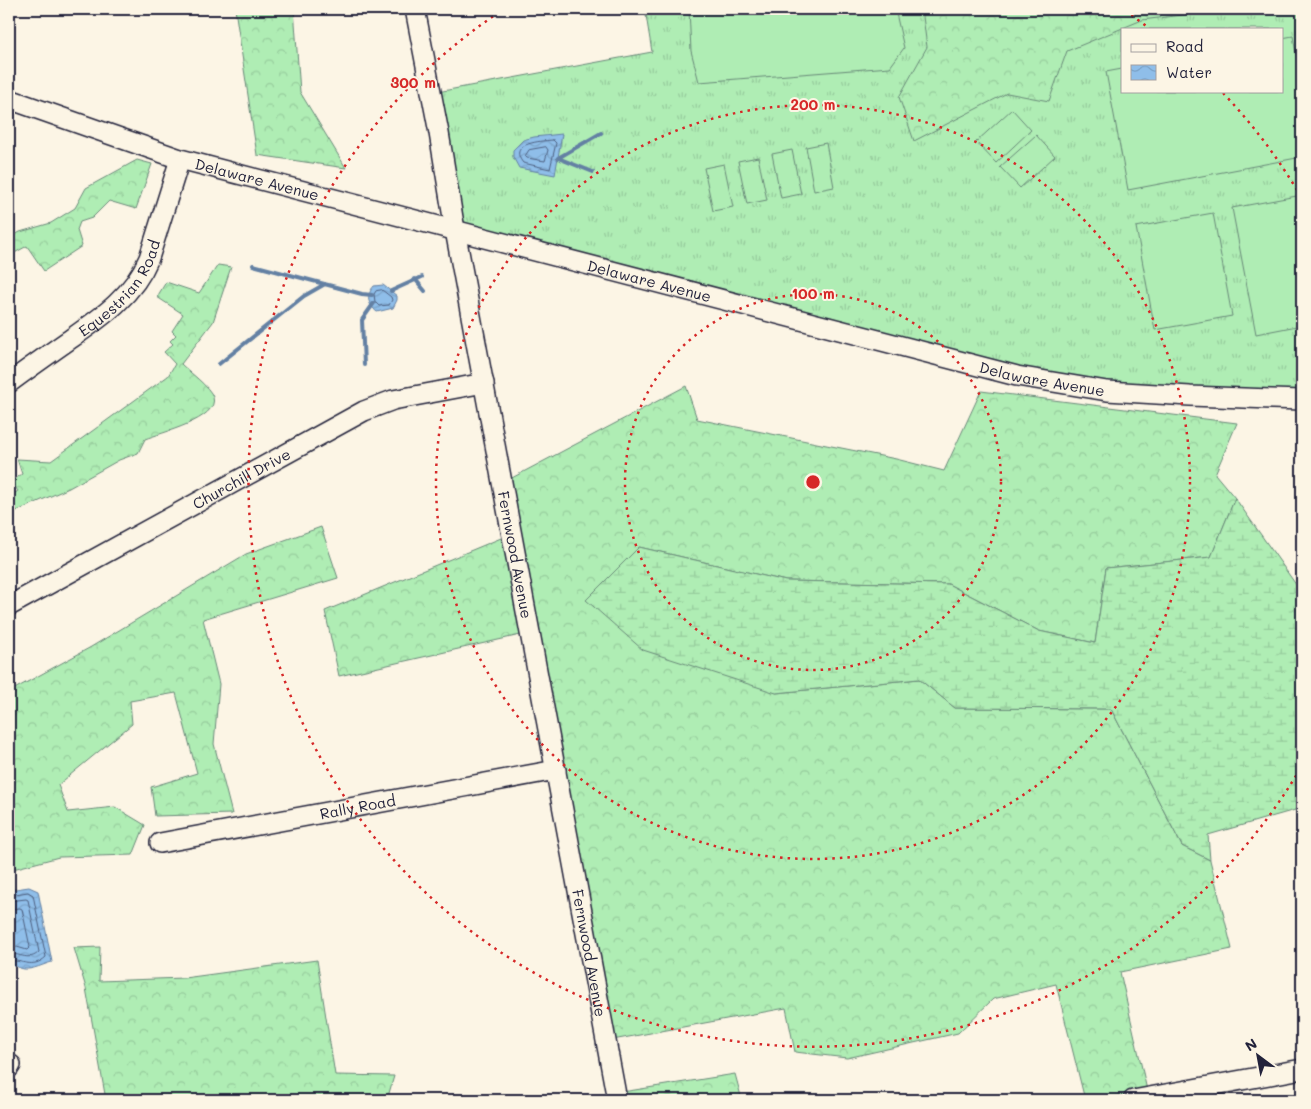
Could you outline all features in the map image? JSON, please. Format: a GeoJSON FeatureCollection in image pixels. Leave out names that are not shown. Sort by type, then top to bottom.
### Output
{"type":"FeatureCollection","features":[{"type":"Feature","properties":{"kind":"street","name":"Fernwood Avenue"},"geometry":{"type":"LineString","coordinates":[[415,9],[439,133],[454,230],[617,1100]]}},
{"type":"Feature","properties":{"kind":"street","name":"Delaware Avenue"},"geometry":{"type":"LineString","coordinates":[[9,98],[180,158],[1025,377],[1107,391],[1302,400]]}},
{"type":"Feature","properties":{"kind":"street","name":"Equestrian Road"},"geometry":{"type":"LineString","coordinates":[[9,383],[104,316],[129,292],[146,266],[151,253],[180,158]]}},
{"type":"Feature","properties":{"kind":"street","name":"Churchill Drive"},"geometry":{"type":"LineString","coordinates":[[9,606],[364,411],[393,400],[484,383]]}},
{"type":"Feature","properties":{"kind":"street","name":"Rally Road"},"geometry":{"type":"LineString","coordinates":[[160,842],[556,770]]}},
{"type":"Feature","properties":{"kind":"street"},"geometry":{"type":"LineString","coordinates":[[1133,1100],[1199,1094],[1302,1069]]}},
{"type":"Feature","properties":{"kind":"green space"},"geometry":{"type":"Polygon","coordinates":[[[235,9],[294,9],[300,92],[346,168],[257,155],[235,9]]]}},
{"type":"Feature","properties":{"kind":"green space"},"geometry":{"type":"Polygon","coordinates":[[[645,9],[1302,9],[1302,399],[1107,391],[455,230],[432,93],[652,52],[645,9]]]}},
{"type":"Feature","properties":{"kind":"green space"},"geometry":{"type":"Polygon","coordinates":[[[689,9],[895,9],[904,48],[890,67],[699,82],[691,51],[689,9]]]}},
{"type":"Feature","properties":{"kind":"green space"},"geometry":{"type":"Polygon","coordinates":[[[922,9],[1231,9],[1142,20],[1121,28],[1067,51],[1049,101],[1007,93],[914,141],[899,97],[927,47],[922,9]]]}},
{"type":"Feature","properties":{"kind":"green space"},"geometry":{"type":"Polygon","coordinates":[[[1293,36],[1302,87],[1302,157],[1128,190],[1106,72],[1121,69],[1121,92],[1284,92],[1284,38],[1293,36]]]}},
{"type":"Feature","properties":{"kind":"green space"},"geometry":{"type":"Polygon","coordinates":[[[1012,109],[1031,130],[996,163],[976,142],[1012,109]]]}},
{"type":"Feature","properties":{"kind":"green space"},"geometry":{"type":"Polygon","coordinates":[[[1036,135],[1055,156],[1020,188],[1000,167],[1036,135]]]}},
{"type":"Feature","properties":{"kind":"green space"},"geometry":{"type":"Polygon","coordinates":[[[826,143],[834,187],[814,191],[806,147],[826,143]]]}},
{"type":"Feature","properties":{"kind":"green space"},"geometry":{"type":"Polygon","coordinates":[[[792,150],[801,194],[781,198],[772,154],[792,150]]]}},
{"type":"Feature","properties":{"kind":"green space"},"geometry":{"type":"Polygon","coordinates":[[[758,157],[767,200],[747,204],[738,161],[758,157]]]}},
{"type":"Feature","properties":{"kind":"green space"},"geometry":{"type":"Polygon","coordinates":[[[137,160],[152,164],[136,209],[109,201],[92,218],[80,222],[77,230],[82,246],[44,271],[27,246],[9,256],[9,238],[20,232],[51,223],[75,208],[86,188],[137,160]]]}},
{"type":"Feature","properties":{"kind":"green space"},"geometry":{"type":"Polygon","coordinates":[[[724,164],[733,207],[713,211],[704,168],[724,164]]]}},
{"type":"Feature","properties":{"kind":"green space"},"geometry":{"type":"Polygon","coordinates":[[[1302,195],[1302,325],[1256,334],[1232,208],[1302,195]]]}},
{"type":"Feature","properties":{"kind":"green space"},"geometry":{"type":"Polygon","coordinates":[[[1213,213],[1232,316],[1155,330],[1136,227],[1213,213]]]}},
{"type":"Feature","properties":{"kind":"green space"},"geometry":{"type":"Polygon","coordinates":[[[218,265],[231,267],[213,322],[181,364],[204,384],[213,397],[213,405],[199,418],[187,424],[145,439],[138,453],[119,460],[69,488],[9,513],[9,497],[18,491],[11,482],[22,474],[17,459],[51,461],[168,376],[175,364],[164,352],[173,344],[170,341],[176,335],[172,331],[183,314],[157,297],[166,282],[199,293],[218,265]]]}},
{"type":"Feature","properties":{"kind":"green space"},"geometry":{"type":"Polygon","coordinates":[[[686,386],[697,419],[896,459],[944,471],[981,391],[1237,423],[1215,474],[1235,498],[1211,557],[1106,568],[1095,643],[1039,631],[948,584],[786,581],[639,547],[776,693],[919,679],[955,708],[1111,709],[1182,846],[1210,860],[1232,949],[1120,972],[1149,1099],[1085,1100],[1056,984],[993,999],[958,1033],[847,1058],[795,1052],[786,1008],[607,1041],[538,631],[339,676],[325,611],[518,531],[508,480],[686,386]]]}},
{"type":"Feature","properties":{"kind":"green space"},"geometry":{"type":"Polygon","coordinates":[[[1235,498],[1297,586],[1302,584],[1302,808],[1208,835],[1210,860],[1182,846],[1111,709],[955,708],[919,679],[776,693],[643,650],[586,600],[639,547],[786,581],[948,584],[1039,631],[1095,643],[1106,568],[1211,557],[1235,498]]]}},
{"type":"Feature","properties":{"kind":"green space"},"geometry":{"type":"Polygon","coordinates":[[[321,527],[338,578],[203,619],[219,684],[214,744],[232,814],[155,816],[151,787],[197,773],[176,693],[130,701],[132,724],[58,785],[68,812],[115,807],[145,825],[133,855],[59,857],[9,870],[9,692],[91,647],[246,554],[321,527]]]}},
{"type":"Feature","properties":{"kind":"green space"},"geometry":{"type":"Polygon","coordinates":[[[100,947],[99,981],[184,978],[317,960],[335,1075],[394,1076],[387,1100],[106,1100],[86,988],[74,948],[100,947]]]}},
{"type":"Feature","properties":{"kind":"green space"},"geometry":{"type":"Polygon","coordinates":[[[735,1074],[742,1100],[617,1100],[616,1093],[735,1074]]]}},
{"type":"Feature","properties":{"kind":"water"},"geometry":{"type":"Polygon","coordinates":[[[562,134],[555,175],[519,168],[513,157],[513,150],[523,140],[562,134]]]}},
{"type":"Feature","properties":{"kind":"water"},"geometry":{"type":"Polygon","coordinates":[[[383,285],[397,296],[397,300],[393,308],[377,312],[371,306],[369,296],[374,286],[383,285]]]}},
{"type":"Feature","properties":{"kind":"water"},"geometry":{"type":"Polygon","coordinates":[[[29,887],[38,891],[52,962],[35,968],[24,969],[9,966],[9,890],[29,887]]]}},
{"type":"Feature","properties":{"kind":"waterway"},"geometry":{"type":"LineString","coordinates":[[558,158],[601,133]]}},
{"type":"Feature","properties":{"kind":"waterway"},"geometry":{"type":"LineString","coordinates":[[558,158],[593,172]]}},
{"type":"Feature","properties":{"kind":"waterway"},"geometry":{"type":"LineString","coordinates":[[253,265],[372,295]]}},
{"type":"Feature","properties":{"kind":"waterway"},"geometry":{"type":"LineString","coordinates":[[391,291],[422,277]]}},
{"type":"Feature","properties":{"kind":"waterway"},"geometry":{"type":"LineString","coordinates":[[415,279],[425,291]]}},
{"type":"Feature","properties":{"kind":"waterway"},"geometry":{"type":"LineString","coordinates":[[219,364],[304,296],[325,284]]}},
{"type":"Feature","properties":{"kind":"waterway"},"geometry":{"type":"LineString","coordinates":[[364,365],[362,320],[374,303]]}}]}
